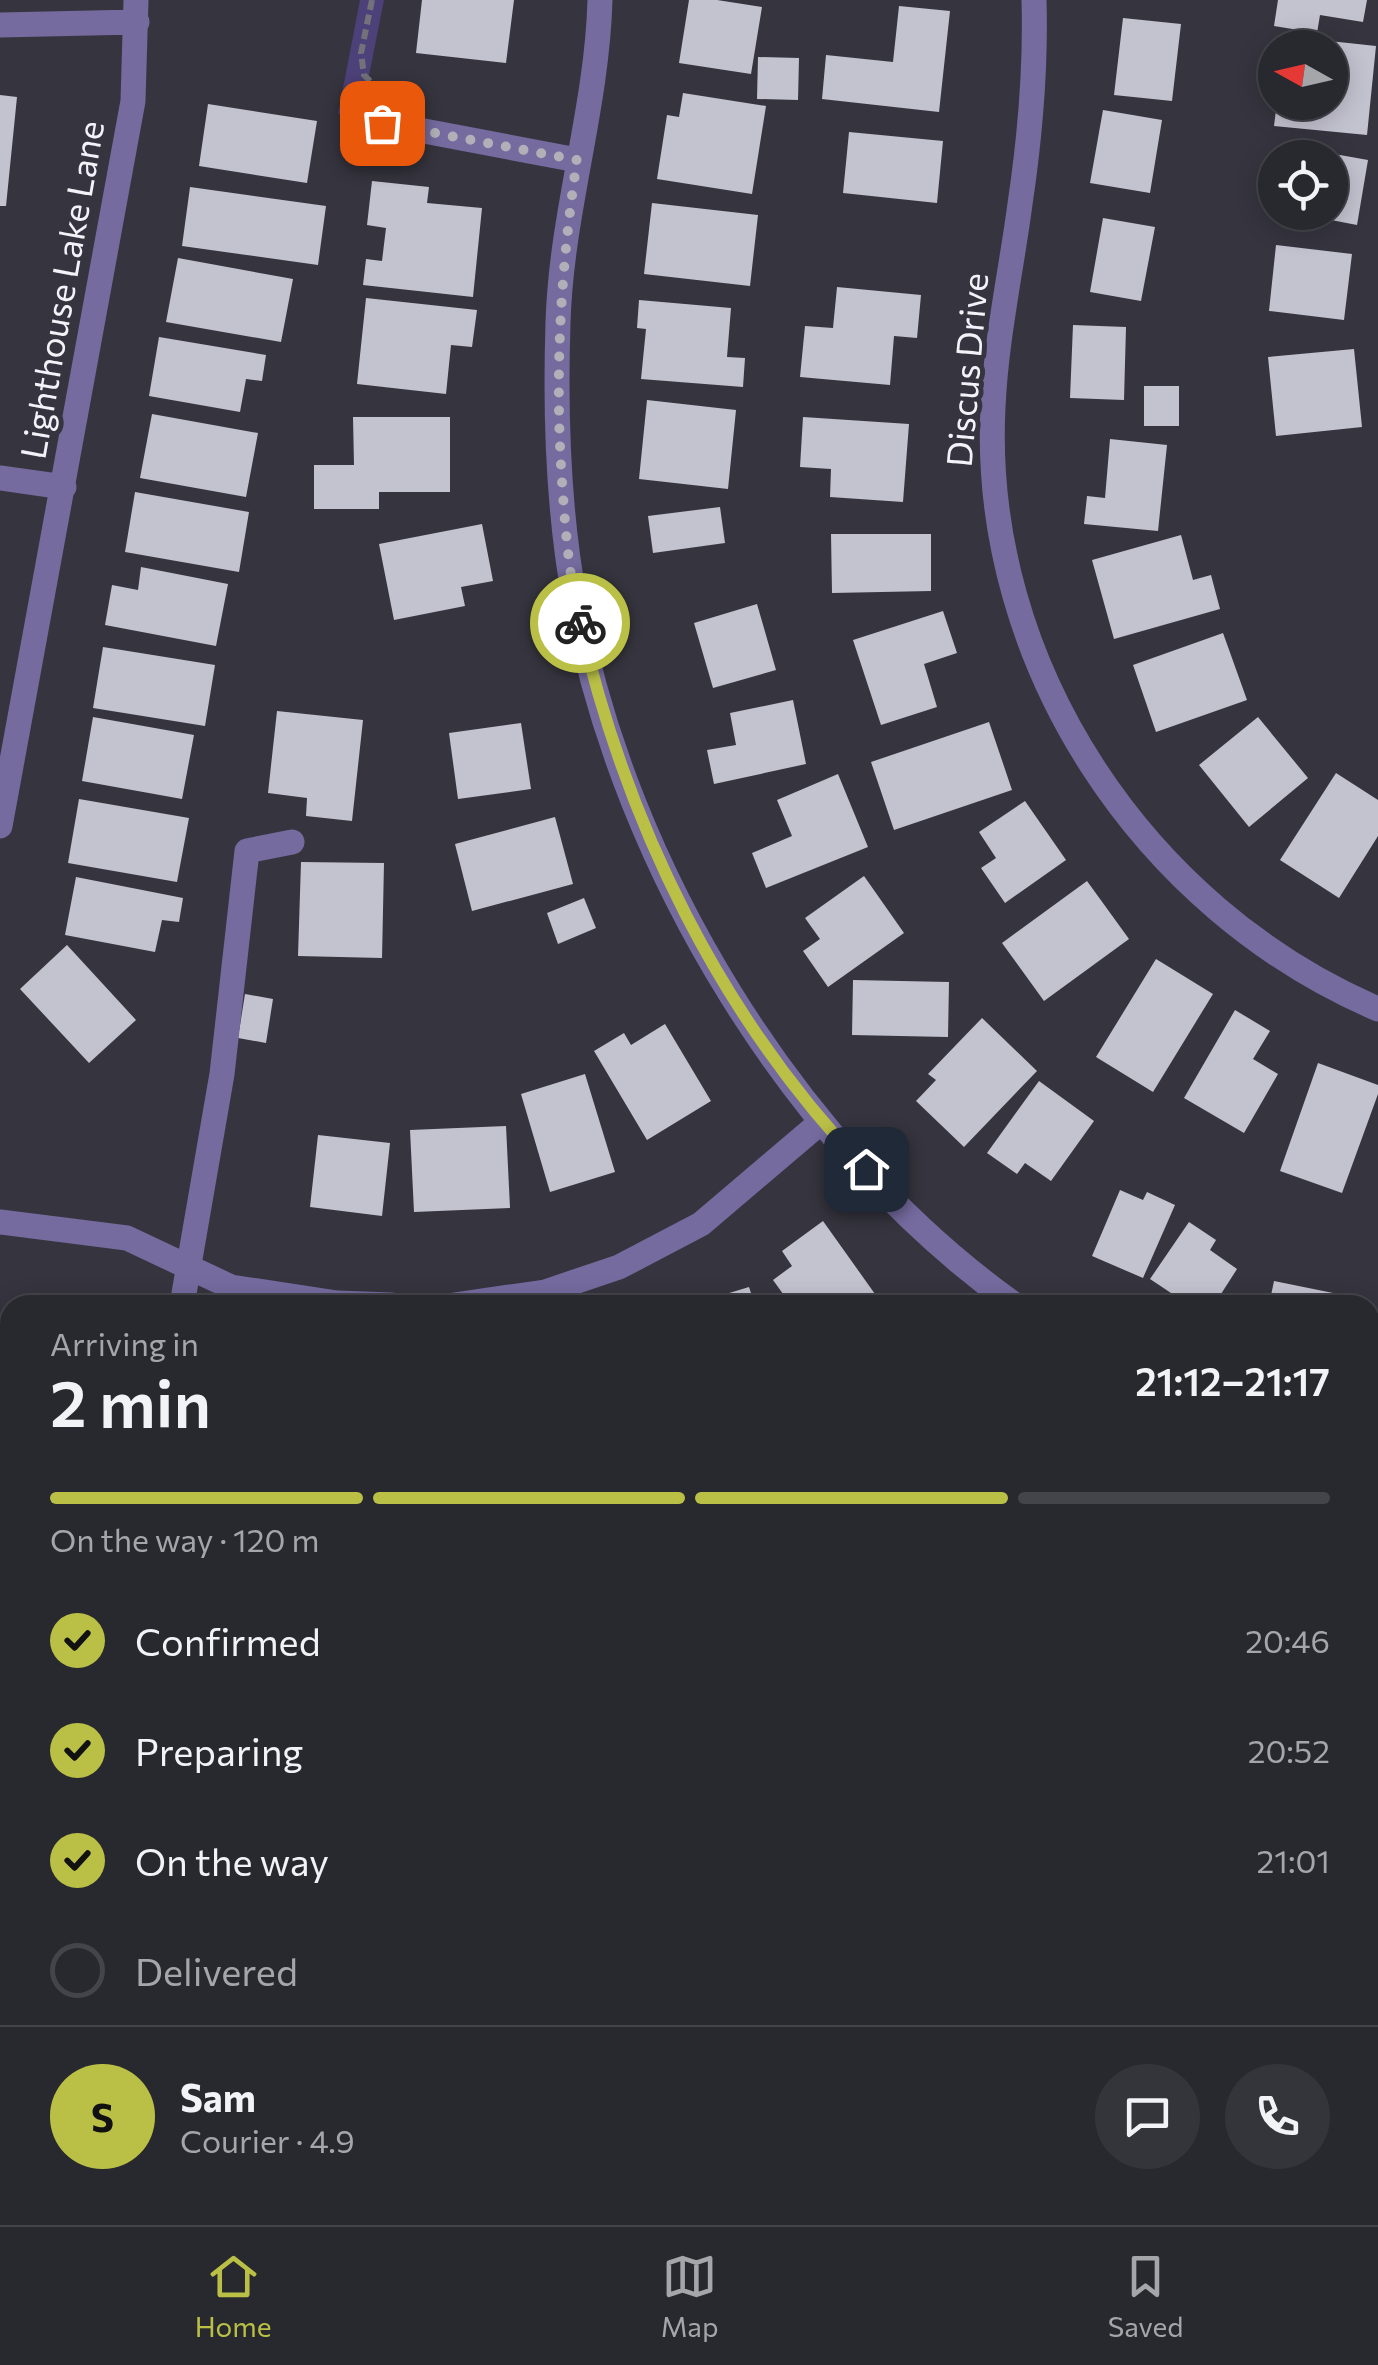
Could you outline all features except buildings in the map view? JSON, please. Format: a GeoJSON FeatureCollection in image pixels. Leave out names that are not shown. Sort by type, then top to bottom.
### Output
{"type":"FeatureCollection","features":[{"type":"Feature","properties":{"kind":"street"},"geometry":{"type":"LineString","coordinates":[[600,0],[594,72],[566,232],[558,318],[556,416],[574,601],[596,696],[636,809],[685,916],[725,986],[821,1122],[905,1212],[1003,1295]]}},
{"type":"Feature","properties":{"kind":"street","name":"Discus Drive"},"geometry":{"type":"LineString","coordinates":[[1034,0],[1031,110],[997,352],[991,471],[1002,543],[1025,631],[1072,738],[1109,792],[1164,858],[1240,927],[1294,966],[1378,1010]]}},
{"type":"Feature","properties":{"kind":"street"},"geometry":{"type":"LineString","coordinates":[[0,25],[136,11]]}},
{"type":"Feature","properties":{"kind":"street","name":"Lighthouse Lake Lane"},"geometry":{"type":"LineString","coordinates":[[0,826],[133,102],[136,11]]}},
{"type":"Feature","properties":{"kind":"street"},"geometry":{"type":"LineString","coordinates":[[374,121],[577,160]]}},
{"type":"Feature","properties":{"kind":"street"},"geometry":{"type":"LineString","coordinates":[[0,478],[64,487]]}},
{"type":"Feature","properties":{"kind":"street"},"geometry":{"type":"LineString","coordinates":[[184,1295],[222,1074],[247,851],[292,842]]}},
{"type":"Feature","properties":{"kind":"street"},"geometry":{"type":"LineString","coordinates":[[524,1295],[620,1267],[701,1224],[821,1122]]}},
{"type":"Feature","properties":{"kind":"street"},"geometry":{"type":"LineString","coordinates":[[0,1222],[127,1238],[232,1287],[285,1295]]}},
{"type":"Feature","properties":{"kind":"path"},"geometry":{"type":"LineString","coordinates":[[372,0],[361,54],[364,75],[385,96],[374,121]]}},
{"type":"Feature","properties":{"kind":"shaded area"},"geometry":{"type":"Polygon","coordinates":[[[360,0],[384,0],[361,116],[338,114],[360,0]]]}},
{"type":"Feature","properties":{"kind":"way so far"},"geometry":{"type":"LineString","coordinates":[[382,123],[577,160],[558,318],[556,416],[565,524],[580,623]]}},
{"type":"Feature","properties":{"kind":"route"},"geometry":{"type":"LineString","coordinates":[[580,623],[596,696],[636,809],[685,916],[725,986],[821,1122],[866,1169]]}}]}
